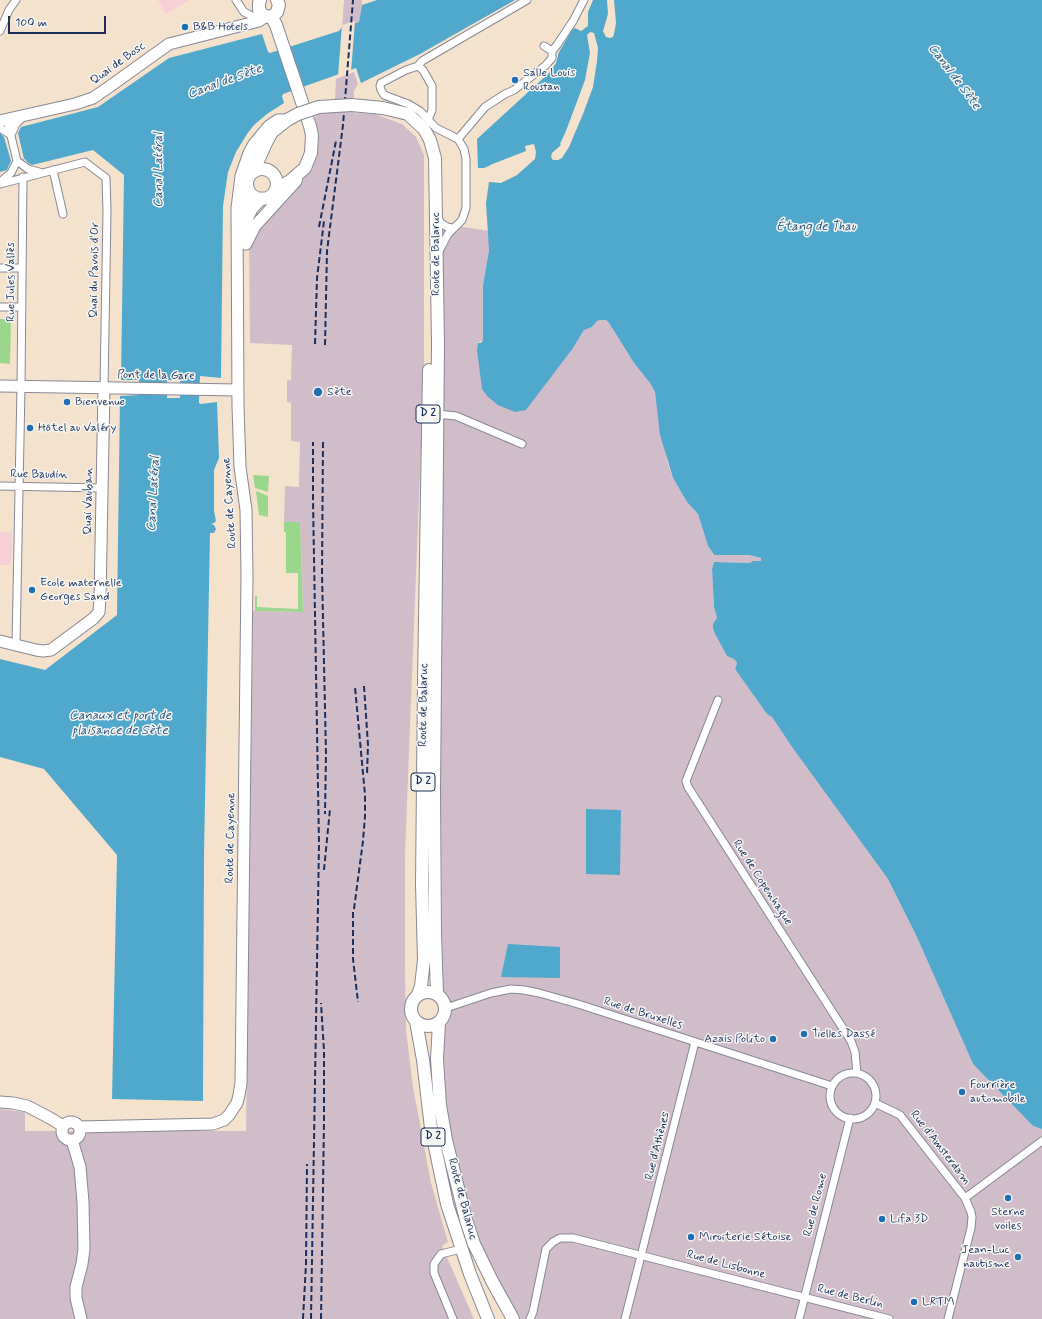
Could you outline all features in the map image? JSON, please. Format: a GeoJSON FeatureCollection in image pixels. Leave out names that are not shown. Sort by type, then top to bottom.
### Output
{"type":"FeatureCollection","features":[{"type":"Feature","properties":{"kind":"main road"},"geometry":{"type":"LineString","coordinates":[[278,0],[279,8],[266,17],[298,90],[310,126],[312,145],[309,160],[305,168],[298,175],[276,189],[270,196],[262,198],[255,196],[250,192],[248,181],[253,172],[258,170],[286,176],[298,175]]}},
{"type":"Feature","properties":{"kind":"main road","name":"Route de Balaruc"},"geometry":{"type":"LineString","coordinates":[[286,120],[319,107],[351,105],[383,108],[408,114],[424,129],[430,140],[435,158],[436,216],[442,230],[436,258],[424,688],[422,884],[424,960],[421,986],[418,995]]}},
{"type":"Feature","properties":{"kind":"main road","name":"Route de Balaruc"},"geometry":{"type":"LineString","coordinates":[[398,112],[402,118],[413,127],[426,148],[442,230],[430,368],[432,414],[435,934],[438,994]]}},
{"type":"Feature","properties":{"kind":"main road","name":"D 2"},"geometry":{"type":"LineString","coordinates":[[253,172],[272,132],[286,120]]}},
{"type":"Feature","properties":{"kind":"main road"},"geometry":{"type":"LineString","coordinates":[[265,146],[265,158],[277,182],[276,189]]}},
{"type":"Feature","properties":{"kind":"main road"},"geometry":{"type":"LineString","coordinates":[[426,992],[434,992],[438,994],[443,1000],[446,1008],[444,1016],[439,1023],[431,1026],[419,1024],[412,1014],[413,1002],[418,995],[426,992]]}},
{"type":"Feature","properties":{"kind":"main road","name":"Route de Balaruc"},"geometry":{"type":"LineString","coordinates":[[416,1021],[423,1060],[431,1128],[447,1204],[461,1249],[488,1319]]}},
{"type":"Feature","properties":{"kind":"main road","name":"Route de Balaruc"},"geometry":{"type":"LineString","coordinates":[[439,1023],[437,1059],[440,1105],[446,1140],[466,1220],[474,1244],[482,1261],[513,1319]]}},
{"type":"Feature","properties":{"kind":"street"},"geometry":{"type":"LineString","coordinates":[[0,32],[9,10],[16,0]]}},
{"type":"Feature","properties":{"kind":"street"},"geometry":{"type":"LineString","coordinates":[[236,0],[244,12],[266,17]]}},
{"type":"Feature","properties":{"kind":"street"},"geometry":{"type":"LineString","coordinates":[[442,230],[462,220],[466,208],[466,159],[464,149],[458,140],[436,128],[420,111],[408,104],[384,95],[380,86],[381,83],[406,70],[418,66],[422,61],[527,0]]}},
{"type":"Feature","properties":{"kind":"street"},"geometry":{"type":"LineString","coordinates":[[458,140],[485,107],[516,88],[546,65],[552,58],[552,51],[569,27],[584,0]]}},
{"type":"Feature","properties":{"kind":"street","name":"Quai de Bosc"},"geometry":{"type":"LineString","coordinates":[[2,123],[24,115],[75,104],[93,98],[169,44],[266,17]]}},
{"type":"Feature","properties":{"kind":"street"},"geometry":{"type":"LineString","coordinates":[[544,46],[552,51]]}},
{"type":"Feature","properties":{"kind":"street"},"geometry":{"type":"LineString","coordinates":[[418,66],[425,73],[432,86],[432,110],[428,120]]}},
{"type":"Feature","properties":{"kind":"street"},"geometry":{"type":"LineString","coordinates":[[11,135],[16,124],[24,115]]}},
{"type":"Feature","properties":{"kind":"street"},"geometry":{"type":"LineString","coordinates":[[237,340],[238,186],[246,159],[254,144],[269,126],[278,120],[286,120]]}},
{"type":"Feature","properties":{"kind":"street"},"geometry":{"type":"LineString","coordinates":[[2,123],[11,135]]}},
{"type":"Feature","properties":{"kind":"street"},"geometry":{"type":"LineString","coordinates":[[0,183],[11,173],[17,161],[11,135],[2,123]]}},
{"type":"Feature","properties":{"kind":"street"},"geometry":{"type":"LineString","coordinates":[[17,161],[28,169],[42,172]]}},
{"type":"Feature","properties":{"kind":"street","name":"Quai du Pavois d'Or"},"geometry":{"type":"LineString","coordinates":[[52,170],[85,162],[106,178],[104,388]]}},
{"type":"Feature","properties":{"kind":"street"},"geometry":{"type":"LineString","coordinates":[[0,183],[52,170],[64,214]]}},
{"type":"Feature","properties":{"kind":"street"},"geometry":{"type":"LineString","coordinates":[[241,255],[255,226],[296,181],[298,175]]}},
{"type":"Feature","properties":{"kind":"street","name":"Rue Jules Vallès"},"geometry":{"type":"LineString","coordinates":[[16,645],[23,177]]}},
{"type":"Feature","properties":{"kind":"street"},"geometry":{"type":"LineString","coordinates":[[238,237],[250,192]]}},
{"type":"Feature","properties":{"kind":"street"},"geometry":{"type":"LineString","coordinates":[[237,340],[241,333],[242,242],[248,217],[262,198]]}},
{"type":"Feature","properties":{"kind":"street"},"geometry":{"type":"LineString","coordinates":[[0,268],[22,268]]}},
{"type":"Feature","properties":{"kind":"street"},"geometry":{"type":"LineString","coordinates":[[0,307],[22,307]]}},
{"type":"Feature","properties":{"kind":"street","name":"Route de Cayenne"},"geometry":{"type":"LineString","coordinates":[[63,1126],[69,1122],[73,1122],[78,1127],[213,1124],[224,1120],[229,1115],[234,1109],[239,1095],[241,1067],[247,576],[246,510],[240,467],[237,340]]}},
{"type":"Feature","properties":{"kind":"street","name":"Pont de la Gare"},"geometry":{"type":"LineString","coordinates":[[0,386],[238,390]]}},
{"type":"Feature","properties":{"kind":"street","name":"Quai Vauban"},"geometry":{"type":"LineString","coordinates":[[16,645],[44,651],[51,650],[94,618],[100,611],[104,388]]}},
{"type":"Feature","properties":{"kind":"street"},"geometry":{"type":"LineString","coordinates":[[432,414],[456,416],[522,444]]}},
{"type":"Feature","properties":{"kind":"street","name":"Rue Baudin"},"geometry":{"type":"LineString","coordinates":[[0,486],[102,488]]}},
{"type":"Feature","properties":{"kind":"street"},"geometry":{"type":"LineString","coordinates":[[0,641],[16,645]]}},
{"type":"Feature","properties":{"kind":"street","name":"Rue de Copenhague"},"geometry":{"type":"LineString","coordinates":[[718,700],[686,781],[688,788],[851,1041],[855,1052],[857,1073]]}},
{"type":"Feature","properties":{"kind":"street","name":"Rue de Bruxelles"},"geometry":{"type":"LineString","coordinates":[[446,1008],[490,993],[511,989],[532,991],[832,1086]]}},
{"type":"Feature","properties":{"kind":"street","name":"Rue d'Athènes"},"geometry":{"type":"LineString","coordinates":[[625,1319],[695,1042]]}},
{"type":"Feature","properties":{"kind":"street"},"geometry":{"type":"LineString","coordinates":[[857,1073],[870,1081],[874,1087],[876,1095],[871,1110],[858,1118],[850,1118],[843,1116],[833,1107],[830,1100],[830,1093],[836,1080],[842,1075],[857,1073]]}},
{"type":"Feature","properties":{"kind":"street","name":"Route de Cayenne"},"geometry":{"type":"LineString","coordinates":[[0,1102],[13,1102],[27,1106],[63,1126]]}},
{"type":"Feature","properties":{"kind":"street","name":"Rue d'Amsterdam"},"geometry":{"type":"LineString","coordinates":[[874,1103],[900,1115],[965,1198],[971,1212],[971,1228],[948,1319]]}},
{"type":"Feature","properties":{"kind":"street","name":"Rue de Rome"},"geometry":{"type":"LineString","coordinates":[[799,1319],[850,1118]]}},
{"type":"Feature","properties":{"kind":"street","name":"Route de Cayenne"},"geometry":{"type":"LineString","coordinates":[[63,1126],[63,1136],[69,1140],[72,1140]]}},
{"type":"Feature","properties":{"kind":"street"},"geometry":{"type":"LineString","coordinates":[[78,1127],[78,1136],[72,1140],[80,1167],[83,1202],[84,1249],[76,1287],[76,1298],[81,1319]]}},
{"type":"Feature","properties":{"kind":"street","name":"Rue d'Amsterdam"},"geometry":{"type":"LineString","coordinates":[[965,1198],[1042,1141]]}},
{"type":"Feature","properties":{"kind":"street","name":"Rue de Lisbonne"},"geometry":{"type":"LineString","coordinates":[[530,1319],[533,1312],[546,1249],[560,1238],[573,1238],[804,1297]]}},
{"type":"Feature","properties":{"kind":"street"},"geometry":{"type":"LineString","coordinates":[[453,1319],[434,1273],[434,1264],[441,1254],[461,1249]]}},
{"type":"Feature","properties":{"kind":"street","name":"Rue de Berlin"},"geometry":{"type":"LineString","coordinates":[[804,1297],[889,1319]]}},
{"type":"Feature","properties":{"kind":"shaded area"},"geometry":{"type":"Polygon","coordinates":[[[158,0],[189,0],[166,14],[158,0]]]}},
{"type":"Feature","properties":{"kind":"shaded area"},"geometry":{"type":"Polygon","coordinates":[[[344,0],[362,0],[362,5],[359,22],[342,27],[344,0]]]}},
{"type":"Feature","properties":{"kind":"shaded area"},"geometry":{"type":"Polygon","coordinates":[[[354,72],[358,84],[354,91],[354,113],[375,114],[402,124],[416,137],[424,155],[424,371],[405,854],[406,1030],[413,1087],[431,1183],[448,1242],[442,1246],[474,1319],[0,1319],[0,1109],[25,1112],[25,1131],[246,1131],[253,611],[303,612],[300,522],[284,522],[285,486],[299,487],[300,442],[291,441],[291,403],[287,402],[287,380],[291,380],[292,345],[250,343],[249,243],[257,230],[294,190],[314,163],[318,144],[315,118],[327,102],[335,99],[336,79],[354,72]]]}},
{"type":"Feature","properties":{"kind":"shaded area"},"geometry":{"type":"Polygon","coordinates":[[[437,223],[489,231],[489,250],[483,285],[483,340],[478,343],[482,389],[487,396],[573,348],[584,330],[592,327],[597,321],[606,320],[655,392],[667,461],[673,478],[687,502],[698,514],[708,546],[713,555],[749,555],[761,558],[761,561],[753,561],[750,563],[714,562],[712,569],[714,607],[717,618],[715,634],[727,656],[734,659],[737,663],[735,669],[767,714],[772,717],[792,747],[888,879],[916,935],[973,1064],[1033,1126],[1042,1129],[1042,1319],[519,1319],[481,1246],[457,1162],[443,1099],[437,223]]]}},
{"type":"Feature","properties":{"kind":"shaded area"},"geometry":{"type":"Polygon","coordinates":[[[0,532],[12,532],[11,565],[0,565],[0,532]]]}},
{"type":"Feature","properties":{"kind":"green space"},"geometry":{"type":"Polygon","coordinates":[[[0,319],[11,319],[10,364],[0,363],[0,319]]]}},
{"type":"Feature","properties":{"kind":"green space"},"geometry":{"type":"Polygon","coordinates":[[[253,475],[269,476],[268,492],[255,488],[253,475]]]}},
{"type":"Feature","properties":{"kind":"green space"},"geometry":{"type":"Polygon","coordinates":[[[256,491],[268,496],[268,517],[259,515],[256,491]]]}},
{"type":"Feature","properties":{"kind":"green space"},"geometry":{"type":"Polygon","coordinates":[[[284,522],[300,522],[303,612],[255,611],[255,596],[257,596],[257,607],[298,609],[298,573],[286,573],[286,532],[284,532],[284,522]]]}},
{"type":"Feature","properties":{"kind":"water","name":"Canaux et port de plaisance de Sète"},"geometry":{"type":"Polygon","coordinates":[[[377,0],[515,0],[420,54],[361,83],[356,68],[283,94],[282,96],[284,103],[267,114],[254,125],[247,134],[236,152],[228,172],[223,206],[221,378],[200,376],[199,401],[201,404],[217,402],[219,458],[214,470],[214,511],[216,521],[211,524],[214,525],[216,529],[214,533],[210,533],[204,854],[203,1101],[112,1099],[117,855],[44,769],[0,757],[0,659],[45,670],[117,615],[120,396],[139,395],[139,380],[121,380],[124,175],[93,150],[32,165],[25,159],[10,163],[7,170],[0,172],[0,133],[4,137],[9,136],[18,133],[21,127],[98,107],[169,58],[262,34],[268,52],[270,53],[339,31],[342,27],[359,22],[362,5],[377,0]],[[167,380],[167,398],[180,398],[180,380],[167,380]]]}},
{"type":"Feature","properties":{"kind":"water","name":"Étang de Thau"},"geometry":{"type":"Polygon","coordinates":[[[593,0],[607,0],[608,14],[603,31],[606,37],[610,38],[613,37],[616,23],[614,0],[1042,0],[1042,1129],[1033,1126],[973,1064],[916,935],[888,879],[792,747],[772,717],[767,714],[747,686],[735,669],[737,663],[734,659],[727,656],[715,634],[713,624],[717,618],[714,607],[712,569],[714,562],[750,563],[753,561],[761,561],[761,558],[749,555],[714,555],[708,546],[698,514],[687,502],[673,478],[660,435],[655,392],[650,383],[634,363],[609,323],[606,320],[597,321],[592,327],[584,330],[573,348],[526,410],[515,412],[498,405],[487,396],[482,389],[477,350],[478,343],[481,343],[483,340],[483,285],[489,250],[486,203],[489,182],[501,183],[517,175],[535,159],[536,152],[534,144],[525,146],[526,151],[484,168],[478,168],[477,139],[550,72],[556,63],[559,52],[572,30],[575,28],[581,31],[588,26],[588,12],[593,0]],[[590,32],[587,35],[590,53],[585,80],[560,144],[561,145],[552,153],[551,157],[553,160],[562,158],[569,147],[593,87],[598,48],[594,33],[590,32]]]}},
{"type":"Feature","properties":{"kind":"water"},"geometry":{"type":"Polygon","coordinates":[[[586,809],[621,810],[620,875],[586,874],[586,809]]]}},
{"type":"Feature","properties":{"kind":"water"},"geometry":{"type":"Polygon","coordinates":[[[508,944],[560,947],[560,978],[501,977],[508,944]]]}},
{"type":"Feature","properties":{"kind":"pier"},"geometry":{"type":"Polygon","coordinates":[[[355,21],[351,72],[338,76],[342,25],[355,21]]]}},
{"type":"Feature","properties":{"kind":"pier"},"geometry":{"type":"Polygon","coordinates":[[[18,133],[24,159],[10,163],[11,161],[4,137],[18,133]]]}},
{"type":"Feature","properties":{"kind":"railway"},"geometry":{"type":"LineString","coordinates":[[325,345],[327,251],[343,125],[353,0]]}},
{"type":"Feature","properties":{"kind":"railway"},"geometry":{"type":"LineString","coordinates":[[319,227],[336,141]]}},
{"type":"Feature","properties":{"kind":"railway"},"geometry":{"type":"LineString","coordinates":[[315,344],[317,278],[324,221]]}},
{"type":"Feature","properties":{"kind":"railway"},"geometry":{"type":"LineString","coordinates":[[311,1319],[319,844],[313,442]]}},
{"type":"Feature","properties":{"kind":"railway"},"geometry":{"type":"LineString","coordinates":[[323,442],[322,573],[326,754],[325,814]]}},
{"type":"Feature","properties":{"kind":"railway"},"geometry":{"type":"LineString","coordinates":[[364,686],[368,745],[367,774]]}},
{"type":"Feature","properties":{"kind":"railway"},"geometry":{"type":"LineString","coordinates":[[354,909],[365,816],[365,795],[355,687]]}},
{"type":"Feature","properties":{"kind":"railway"},"geometry":{"type":"LineString","coordinates":[[324,870],[330,809]]}},
{"type":"Feature","properties":{"kind":"railway"},"geometry":{"type":"LineString","coordinates":[[353,912],[353,959],[358,1002]]}},
{"type":"Feature","properties":{"kind":"railway"},"geometry":{"type":"LineString","coordinates":[[321,1003],[324,1051],[324,1122],[321,1319]]}},
{"type":"Feature","properties":{"kind":"railway"},"geometry":{"type":"LineString","coordinates":[[303,1319],[306,1264],[307,1164]]}},
{"type":"Feature","properties":{"kind":"place","name":"B&B Hotels"},"geometry":{"type":"Point","coordinates":[185,27]}},
{"type":"Feature","properties":{"kind":"place","name":"Salle Louis Roustan"},"geometry":{"type":"Point","coordinates":[515,80]}},
{"type":"Feature","properties":{"kind":"place","name":"Sète"},"geometry":{"type":"Point","coordinates":[318,392]}},
{"type":"Feature","properties":{"kind":"place","name":"Bienvenue"},"geometry":{"type":"Point","coordinates":[67,402]}},
{"type":"Feature","properties":{"kind":"place","name":"Hôtel au Valéry"},"geometry":{"type":"Point","coordinates":[30,428]}},
{"type":"Feature","properties":{"kind":"place","name":"Ecole maternelle Georges Sand"},"geometry":{"type":"Point","coordinates":[32,590]}},
{"type":"Feature","properties":{"kind":"place","name":"Tielles Dassé"},"geometry":{"type":"Point","coordinates":[804,1034]}},
{"type":"Feature","properties":{"kind":"place","name":"Azais Polito"},"geometry":{"type":"Point","coordinates":[773,1039]}},
{"type":"Feature","properties":{"kind":"place","name":"Fourrière automobile"},"geometry":{"type":"Point","coordinates":[962,1092]}},
{"type":"Feature","properties":{"kind":"place","name":"Sterne voiles"},"geometry":{"type":"Point","coordinates":[1008,1198]}},
{"type":"Feature","properties":{"kind":"place","name":"Lifa 3D"},"geometry":{"type":"Point","coordinates":[882,1219]}},
{"type":"Feature","properties":{"kind":"place","name":"Miroiterie Sétoise"},"geometry":{"type":"Point","coordinates":[691,1237]}},
{"type":"Feature","properties":{"kind":"place","name":"Jean-Luc nautisme"},"geometry":{"type":"Point","coordinates":[1018,1257]}},
{"type":"Feature","properties":{"kind":"place","name":"LRTM"},"geometry":{"type":"Point","coordinates":[914,1302]}},
{"type":"Feature","properties":{"kind":"water label","name":"Canal de Sète"},"geometry":{"type":"Point","coordinates":[954,77]}},
{"type":"Feature","properties":{"kind":"water label","name":"Canal de Sète"},"geometry":{"type":"Point","coordinates":[225,82]}},
{"type":"Feature","properties":{"kind":"water label","name":"Canal Latéral"},"geometry":{"type":"Point","coordinates":[159,170]}},
{"type":"Feature","properties":{"kind":"water label","name":"Canal Latéral"},"geometry":{"type":"Point","coordinates":[154,494]}}]}
